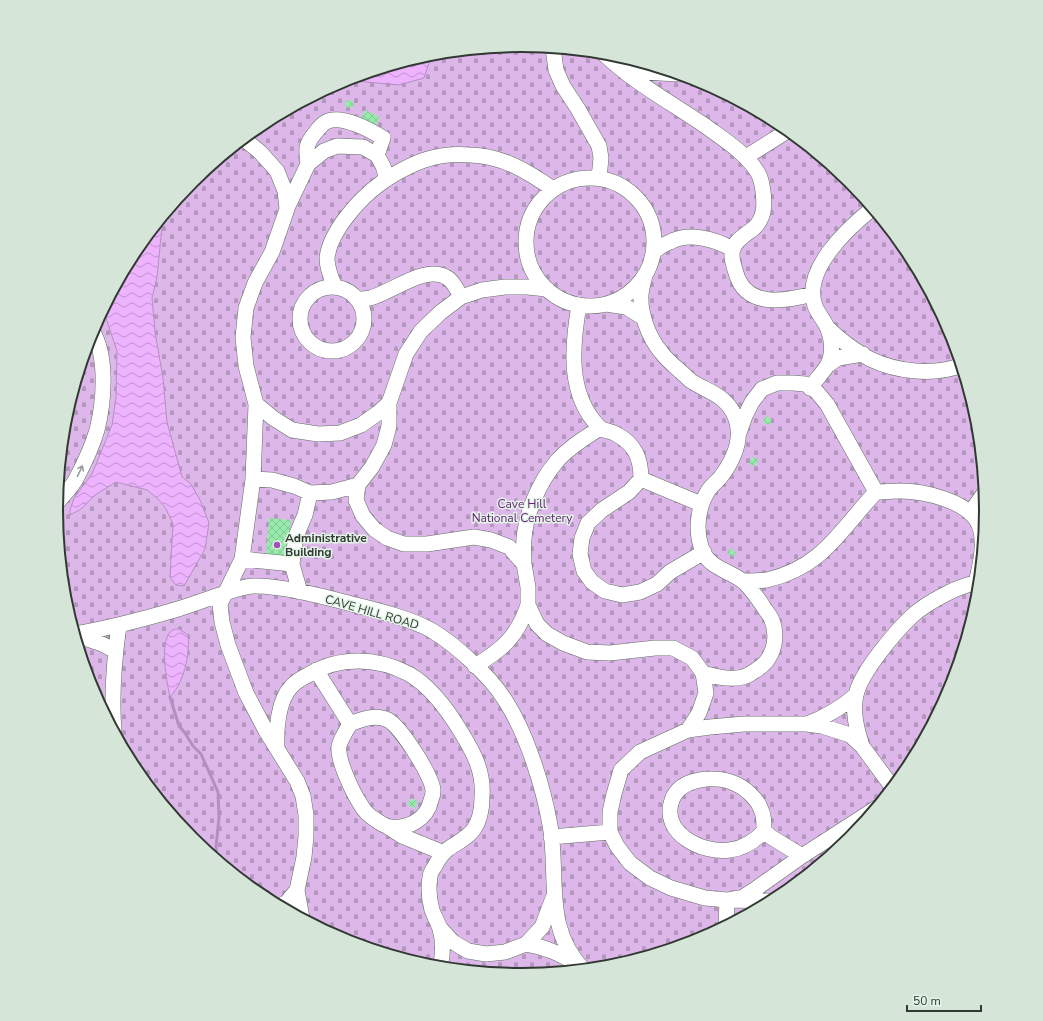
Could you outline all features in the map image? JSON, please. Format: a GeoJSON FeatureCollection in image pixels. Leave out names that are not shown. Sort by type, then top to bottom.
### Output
{"type":"FeatureCollection","features":[{"type":"Feature","properties":{"kind":"street"},"geometry":{"type":"LineString","coordinates":[[554,53],[556,70],[563,86],[599,146],[601,158],[599,178]]}},
{"type":"Feature","properties":{"kind":"street"},"geometry":{"type":"LineString","coordinates":[[613,61],[623,70],[718,135],[746,157],[759,174],[763,193],[763,213],[755,227],[738,240],[732,249],[733,261],[738,280],[749,294],[763,299],[787,300],[813,294]]}},
{"type":"Feature","properties":{"kind":"street"},"geometry":{"type":"LineString","coordinates":[[623,70],[656,72]]}},
{"type":"Feature","properties":{"kind":"street"},"geometry":{"type":"LineString","coordinates":[[308,164],[306,149],[309,140],[326,122],[335,120],[344,121],[371,130],[383,138],[377,155]]}},
{"type":"Feature","properties":{"kind":"street"},"geometry":{"type":"LineString","coordinates":[[746,157],[783,134]]}},
{"type":"Feature","properties":{"kind":"street"},"geometry":{"type":"LineString","coordinates":[[248,142],[260,152],[277,171],[285,191],[287,209]]}},
{"type":"Feature","properties":{"kind":"street"},"geometry":{"type":"LineString","coordinates":[[301,913],[297,890],[304,857],[306,815],[303,796],[296,780],[246,693],[228,645],[222,622],[220,604],[242,560],[253,479],[256,404],[246,366],[244,337],[246,308],[255,283],[272,252],[287,209],[308,164],[324,151],[337,146],[363,146],[377,155],[383,166],[387,179]]}},
{"type":"Feature","properties":{"kind":"street"},"geometry":{"type":"LineString","coordinates":[[335,287],[329,271],[327,258],[333,236],[346,217],[387,179],[427,160],[449,155],[491,157],[512,163],[553,190]]}},
{"type":"Feature","properties":{"kind":"street"},"geometry":{"type":"LineString","coordinates":[[645,275],[634,288],[621,298],[605,304],[592,306],[579,305],[562,299],[547,289],[532,269],[528,257],[526,238],[530,219],[539,203],[553,190],[567,182],[583,178],[599,178],[619,184],[635,196],[647,212],[654,231],[654,251],[645,275],[641,296],[644,318],[653,339],[660,351],[691,381],[720,397],[732,408],[738,435]]}},
{"type":"Feature","properties":{"kind":"street"},"geometry":{"type":"LineString","coordinates":[[869,212],[834,244],[821,265],[816,277],[813,294],[815,306],[828,328],[838,338],[870,359],[886,365],[919,371],[957,367]]}},
{"type":"Feature","properties":{"kind":"street"},"geometry":{"type":"LineString","coordinates":[[654,251],[671,241],[687,238],[712,240],[732,249]]}},
{"type":"Feature","properties":{"kind":"street"},"geometry":{"type":"LineString","coordinates":[[357,299],[370,298],[408,281],[431,274],[442,275],[449,279],[461,297]]}},
{"type":"Feature","properties":{"kind":"street"},"geometry":{"type":"LineString","coordinates":[[335,287],[351,293],[357,299],[362,309],[364,320],[362,330],[356,339],[348,346],[338,350],[327,350],[316,346],[308,340],[302,331],[300,320],[301,309],[306,300],[314,292],[324,288],[335,287]]}},
{"type":"Feature","properties":{"kind":"street"},"geometry":{"type":"LineString","coordinates":[[524,564],[509,547],[491,540],[474,537],[427,544],[404,544],[387,538],[374,529],[363,516],[356,500],[358,485],[372,467],[384,445],[389,426],[389,403],[406,354],[421,331],[441,312],[461,297],[482,290],[505,287],[547,289]]}},
{"type":"Feature","properties":{"kind":"street"},"geometry":{"type":"LineString","coordinates":[[605,304],[626,307],[644,318]]}},
{"type":"Feature","properties":{"kind":"street"},"geometry":{"type":"LineString","coordinates":[[579,305],[574,331],[573,355],[575,379],[581,400],[600,428],[616,433],[629,443],[637,454],[641,466],[641,479],[629,492],[602,510],[588,523],[582,538],[580,554],[584,571],[592,582],[605,591],[622,595],[640,592],[657,584],[670,572],[704,552]]}},
{"type":"Feature","properties":{"kind":"street"},"geometry":{"type":"LineString","coordinates":[[828,328],[832,342],[828,365]]}},
{"type":"Feature","properties":{"kind":"street"},"geometry":{"type":"LineString","coordinates":[[64,495],[75,480],[96,431],[102,404],[103,369],[100,351],[96,340]]}},
{"type":"Feature","properties":{"kind":"street"},"geometry":{"type":"LineString","coordinates":[[810,388],[828,365],[838,358],[863,354]]}},
{"type":"Feature","properties":{"kind":"street"},"geometry":{"type":"LineString","coordinates":[[702,673],[715,677],[730,678],[746,676],[760,668],[768,659],[776,634],[771,619],[754,593],[743,581],[712,564],[704,552],[698,520],[701,504],[708,490],[720,478],[729,465],[735,452],[738,435],[745,416],[752,402],[762,389],[777,383],[793,383],[805,384],[816,391],[827,404],[876,492]]}},
{"type":"Feature","properties":{"kind":"street"},"geometry":{"type":"LineString","coordinates":[[256,404],[292,430],[318,434],[340,433],[361,425],[389,403]]}},
{"type":"Feature","properties":{"kind":"street"},"geometry":{"type":"LineString","coordinates":[[475,666],[494,653],[514,635],[523,619],[528,605],[528,587],[524,564],[524,539],[535,497],[545,478],[557,461],[571,448],[600,428]]}},
{"type":"Feature","properties":{"kind":"street"},"geometry":{"type":"LineString","coordinates":[[253,479],[272,480],[294,486],[310,493],[332,492],[358,485]]}},
{"type":"Feature","properties":{"kind":"street"},"geometry":{"type":"LineString","coordinates":[[641,479],[701,504]]}},
{"type":"Feature","properties":{"kind":"street"},"geometry":{"type":"LineString","coordinates":[[743,581],[766,580],[788,574],[814,560],[832,543],[876,492],[901,491],[926,494],[953,502],[970,512],[979,528]]}},
{"type":"Feature","properties":{"kind":"street"},"geometry":{"type":"LineString","coordinates":[[300,592],[292,564],[296,536],[305,514],[310,493]]}},
{"type":"Feature","properties":{"kind":"street"},"geometry":{"type":"LineString","coordinates":[[970,512],[980,499]]}},
{"type":"Feature","properties":{"kind":"street"},"geometry":{"type":"LineString","coordinates":[[242,560],[292,564]]}},
{"type":"Feature","properties":{"kind":"street"},"geometry":{"type":"LineString","coordinates":[[862,746],[856,726],[856,695],[863,677],[874,661],[912,615],[932,601],[953,591],[974,584]]}},
{"type":"Feature","properties":{"kind":"street","name":"CAVE HILL ROAD"},"geometry":{"type":"LineString","coordinates":[[80,634],[119,625],[177,609],[242,588],[255,586],[300,592],[385,613],[431,630],[460,651],[494,685],[505,700],[515,718],[538,777],[550,827],[554,896],[558,920],[565,944],[580,965]]}},
{"type":"Feature","properties":{"kind":"street"},"geometry":{"type":"LineString","coordinates":[[528,605],[537,624],[547,634],[563,644],[587,652],[610,653],[655,648],[673,648],[692,658],[702,673],[706,693],[699,713],[688,730]]}},
{"type":"Feature","properties":{"kind":"street"},"geometry":{"type":"LineString","coordinates":[[105,702],[119,625]]}},
{"type":"Feature","properties":{"kind":"street"},"geometry":{"type":"LineString","coordinates":[[81,637],[102,644],[115,651]]}},
{"type":"Feature","properties":{"kind":"street"},"geometry":{"type":"LineString","coordinates":[[277,748],[276,735],[280,710],[290,687],[316,670],[350,660],[370,661],[392,667],[409,674],[422,684],[446,710],[458,727],[478,763],[482,778],[482,797],[480,814],[474,830],[444,853],[438,860],[430,875],[428,890],[432,910],[440,928],[443,955],[441,962]]}},
{"type":"Feature","properties":{"kind":"street"},"geometry":{"type":"LineString","coordinates":[[316,670],[350,724]]}},
{"type":"Feature","properties":{"kind":"street"},"geometry":{"type":"LineString","coordinates":[[806,724],[826,717],[842,707],[856,695]]}},
{"type":"Feature","properties":{"kind":"street"},"geometry":{"type":"LineString","coordinates":[[388,827],[405,827],[419,820],[429,809],[433,791],[428,775],[402,733],[388,720],[373,717],[362,719],[350,724],[343,735],[339,746],[339,757],[362,807],[374,819],[402,836],[444,853]]}},
{"type":"Feature","properties":{"kind":"street"},"geometry":{"type":"LineString","coordinates":[[762,901],[705,898],[671,888],[650,878],[630,863],[617,846],[610,832],[614,794],[621,770],[640,752],[688,730],[744,724],[806,724],[822,726],[850,735],[862,746],[890,783]]}},
{"type":"Feature","properties":{"kind":"street"},"geometry":{"type":"LineString","coordinates":[[705,779],[722,780],[737,784],[760,806],[764,817],[764,831],[757,839],[745,846],[730,850],[713,849],[698,845],[685,839],[675,830],[670,815],[672,800],[679,788],[692,782],[705,779]]}},
{"type":"Feature","properties":{"kind":"street"},"geometry":{"type":"LineString","coordinates":[[727,900],[744,897],[802,856],[862,817]]}},
{"type":"Feature","properties":{"kind":"street"},"geometry":{"type":"LineString","coordinates":[[764,831],[777,841],[802,856]]}},
{"type":"Feature","properties":{"kind":"street"},"geometry":{"type":"LineString","coordinates":[[551,837],[610,832]]}},
{"type":"Feature","properties":{"kind":"street"},"geometry":{"type":"LineString","coordinates":[[285,903],[297,890]]}},
{"type":"Feature","properties":{"kind":"street"},"geometry":{"type":"LineString","coordinates":[[440,928],[453,942],[468,951],[486,954],[505,952],[526,944],[542,927],[554,896]]}},
{"type":"Feature","properties":{"kind":"street"},"geometry":{"type":"LineString","coordinates":[[726,921],[727,900]]}},
{"type":"Feature","properties":{"kind":"street"},"geometry":{"type":"LineString","coordinates":[[526,944],[542,946],[558,953],[578,965]]}},
{"type":"Feature","properties":{"kind":"green space","name":"Cave Hill National Cemetery"},"geometry":{"type":"Polygon","coordinates":[[[522,52],[581,56],[611,61],[669,76],[724,99],[751,113],[801,147],[824,166],[846,186],[885,231],[919,281],[933,308],[956,363],[964,392],[971,421],[979,481],[979,540],[976,570],[971,600],[956,658],[933,713],[919,740],[885,790],[866,813],[846,835],[801,874],[751,908],[724,922],[669,945],[640,953],[611,960],[551,968],[492,968],[462,965],[432,960],[374,945],[319,922],[292,908],[242,874],[219,855],[197,835],[158,790],[124,740],[110,713],[87,658],[79,629],[72,600],[64,540],[63,510],[67,451],[72,421],[87,363],[110,308],[124,281],[158,231],[177,208],[197,186],[242,147],[292,113],[319,99],[374,76],[403,68],[432,61],[492,53],[522,52]]]}},
{"type":"Feature","properties":{"kind":"water"},"geometry":{"type":"Polygon","coordinates":[[[429,62],[424,78],[399,85],[360,81],[374,76],[429,62]]]}},
{"type":"Feature","properties":{"kind":"water"},"geometry":{"type":"Polygon","coordinates":[[[162,226],[157,277],[152,298],[155,332],[163,378],[167,422],[182,477],[191,484],[200,500],[209,523],[205,549],[184,586],[176,585],[170,577],[173,524],[165,507],[147,490],[116,482],[95,495],[81,509],[70,515],[74,498],[92,474],[112,425],[116,397],[117,351],[106,317],[124,281],[162,226]]]}},
{"type":"Feature","properties":{"kind":"water"},"geometry":{"type":"Polygon","coordinates":[[[179,629],[188,635],[187,659],[179,684],[170,697],[165,661],[166,642],[168,634],[173,630],[179,629]]]}},
{"type":"Feature","properties":{"kind":"building"},"geometry":{"type":"Polygon","coordinates":[[[352,100],[354,107],[346,108],[345,101],[352,100]]]}},
{"type":"Feature","properties":{"kind":"building"},"geometry":{"type":"Polygon","coordinates":[[[365,110],[380,117],[376,126],[361,119],[365,110]]]}},
{"type":"Feature","properties":{"kind":"building"},"geometry":{"type":"Polygon","coordinates":[[[765,416],[772,419],[770,425],[763,423],[765,416]]]}},
{"type":"Feature","properties":{"kind":"building"},"geometry":{"type":"Polygon","coordinates":[[[752,457],[758,459],[756,466],[749,464],[752,457]]]}},
{"type":"Feature","properties":{"kind":"building","name":"Administrative Building"},"geometry":{"type":"Polygon","coordinates":[[[269,518],[291,520],[286,564],[265,562],[269,518]]]}},
{"type":"Feature","properties":{"kind":"building"},"geometry":{"type":"Polygon","coordinates":[[[731,548],[736,553],[733,557],[727,553],[731,548]]]}},
{"type":"Feature","properties":{"kind":"building"},"geometry":{"type":"Polygon","coordinates":[[[412,798],[418,802],[414,809],[407,804],[412,798]]]}},
{"type":"Feature","properties":{"kind":"waterway"},"geometry":{"type":"LineString","coordinates":[[170,697],[179,726],[193,746],[201,754],[218,792],[219,817],[216,853]]}},
{"type":"Feature","properties":{"kind":"place","name":"Administrative Building"},"geometry":{"type":"Point","coordinates":[277,545]}}]}
